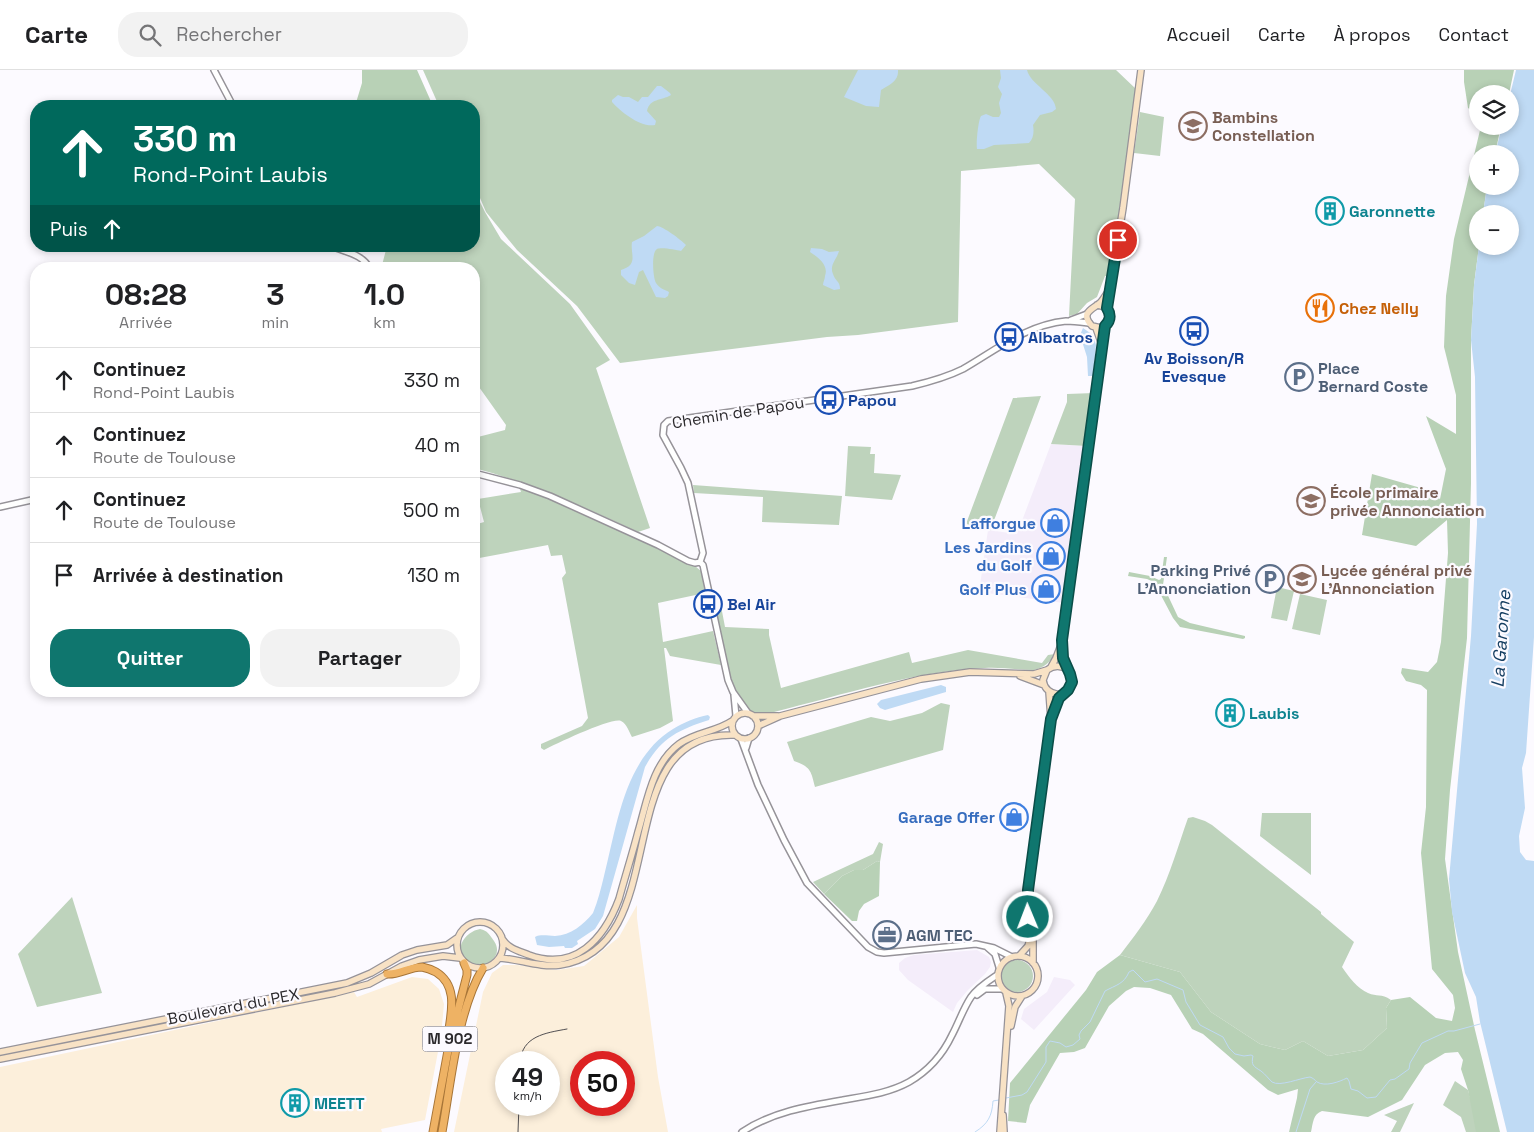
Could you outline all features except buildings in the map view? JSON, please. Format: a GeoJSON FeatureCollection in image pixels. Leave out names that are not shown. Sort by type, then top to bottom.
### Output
{"type":"FeatureCollection","features":[{"type":"Feature","properties":{"kind":"highway","name":"M 902"},"geometry":{"type":"LineString","coordinates":[[433,1132],[449,1045],[467,975],[467,970],[462,960]]}},
{"type":"Feature","properties":{"kind":"highway"},"geometry":{"type":"LineString","coordinates":[[387,974],[396,975],[421,967],[433,970],[447,982],[452,992],[453,1002],[442,1080]]}},
{"type":"Feature","properties":{"kind":"highway","name":"M 902"},"geometry":{"type":"LineString","coordinates":[[442,1132],[458,1041],[475,981],[483,968]]}},
{"type":"Feature","properties":{"kind":"main road"},"geometry":{"type":"LineString","coordinates":[[1107,308],[1123,208],[1141,70]]}},
{"type":"Feature","properties":{"kind":"main road"},"geometry":{"type":"LineString","coordinates":[[1102,347],[1096,328],[1089,323],[1087,314],[1109,290]]}},
{"type":"Feature","properties":{"kind":"main road"},"geometry":{"type":"LineString","coordinates":[[1033,963],[1027,906],[1028,890],[1051,719],[1049,692],[1044,685],[1043,677],[1056,658],[1062,640],[1105,326],[1110,318],[1107,308],[1097,305]]}},
{"type":"Feature","properties":{"kind":"main road"},"geometry":{"type":"LineString","coordinates":[[1096,328],[1105,326]]}},
{"type":"Feature","properties":{"kind":"main road"},"geometry":{"type":"LineString","coordinates":[[1049,692],[1062,693],[1068,690],[1071,684],[1071,678],[1063,658],[1062,640]]}},
{"type":"Feature","properties":{"kind":"main road"},"geometry":{"type":"LineString","coordinates":[[758,726],[780,716],[938,676],[970,672],[1034,674],[1060,666],[1068,670]]}},
{"type":"Feature","properties":{"kind":"main road"},"geometry":{"type":"LineString","coordinates":[[1016,674],[1044,685]]}},
{"type":"Feature","properties":{"kind":"main road"},"geometry":{"type":"LineString","coordinates":[[1051,719],[1062,693]]}},
{"type":"Feature","properties":{"kind":"main road"},"geometry":{"type":"LineString","coordinates":[[503,940],[500,958],[490,966],[483,968],[476,968],[462,960],[456,945],[457,938],[466,926],[479,922],[493,926],[498,931],[506,945],[533,956],[549,959],[568,956],[585,950],[599,938],[612,917],[652,785],[662,763],[671,751],[680,743],[692,737],[724,727],[741,713],[780,716]]}},
{"type":"Feature","properties":{"kind":"main road"},"geometry":{"type":"LineString","coordinates":[[500,958],[546,966],[559,965],[570,963],[590,954],[605,942],[619,920],[627,901],[657,789],[668,766],[676,756],[693,743],[724,735],[749,738],[754,735],[758,726],[757,720],[750,714]]}},
{"type":"Feature","properties":{"kind":"main road"},"geometry":{"type":"LineString","coordinates":[[734,719],[731,727],[738,737]]}},
{"type":"Feature","properties":{"kind":"main road"},"geometry":{"type":"LineString","coordinates":[[1019,956],[1028,946],[1031,934]]}},
{"type":"Feature","properties":{"kind":"main road","name":"Boulevard du PEX"},"geometry":{"type":"LineString","coordinates":[[0,1052],[347,983],[371,973],[402,955],[417,950],[447,945],[457,938]]}},
{"type":"Feature","properties":{"kind":"main road","name":"Boulevard du PEX"},"geometry":{"type":"LineString","coordinates":[[0,1059],[335,993],[369,984],[402,966],[419,960],[443,956],[462,960]]}},
{"type":"Feature","properties":{"kind":"main road"},"geometry":{"type":"LineString","coordinates":[[1000,1132],[1009,1006],[998,982],[997,975],[999,967],[1005,960],[1012,957],[1027,958],[1033,963],[1036,968],[1038,981],[1035,988],[1022,996],[1014,996],[1003,991]]}},
{"type":"Feature","properties":{"kind":"main road"},"geometry":{"type":"LineString","coordinates":[[1007,1040],[1015,1007],[1022,996]]}},
{"type":"Feature","properties":{"kind":"main road"},"geometry":{"type":"LineString","coordinates":[[1001,1105],[1004,1132]]}},
{"type":"Feature","properties":{"kind":"street"},"geometry":{"type":"LineString","coordinates":[[214,70],[230,100]]}},
{"type":"Feature","properties":{"kind":"street"},"geometry":{"type":"LineString","coordinates":[[346,252],[367,262]]}},
{"type":"Feature","properties":{"kind":"street","name":"Chemin de Papou"},"geometry":{"type":"LineString","coordinates":[[700,562],[703,553],[688,483],[662,433],[664,425],[668,421],[899,388],[934,380],[962,369],[1023,333],[1042,326],[1069,321],[1087,314]]}},
{"type":"Feature","properties":{"kind":"street","name":"Chemin de Papou"},"geometry":{"type":"LineString","coordinates":[[1069,321],[1089,323]]}},
{"type":"Feature","properties":{"kind":"street"},"geometry":{"type":"LineString","coordinates":[[480,475],[520,485],[550,496],[658,545],[688,561],[700,562],[703,565],[728,680],[733,692],[750,714]]}},
{"type":"Feature","properties":{"kind":"street"},"geometry":{"type":"LineString","coordinates":[[0,507],[30,501]]}},
{"type":"Feature","properties":{"kind":"street"},"geometry":{"type":"LineString","coordinates":[[733,692],[734,719]]}},
{"type":"Feature","properties":{"kind":"street"},"geometry":{"type":"LineString","coordinates":[[738,737],[746,749],[784,840],[807,883],[868,947],[877,952],[884,953],[971,944],[994,948],[1012,957]]}},
{"type":"Feature","properties":{"kind":"street"},"geometry":{"type":"LineString","coordinates":[[746,749],[749,738]]}},
{"type":"Feature","properties":{"kind":"street"},"geometry":{"type":"LineString","coordinates":[[986,947],[995,954],[999,967]]}},
{"type":"Feature","properties":{"kind":"street"},"geometry":{"type":"LineString","coordinates":[[742,1132],[784,1112],[876,1094],[909,1082],[940,1055],[953,1034],[972,995],[997,975]]}},
{"type":"Feature","properties":{"kind":"street"},"geometry":{"type":"LineString","coordinates":[[967,1004],[985,989],[1003,991]]}},
{"type":"Feature","properties":{"kind":"shaded area"},"geometry":{"type":"Polygon","coordinates":[[[1051,444],[1084,446],[1064,603],[979,592],[988,530],[1017,534],[1051,444]]]}},
{"type":"Feature","properties":{"kind":"shaded area"},"geometry":{"type":"Polygon","coordinates":[[[637,905],[637,918],[658,1077],[668,1132],[454,1132],[483,992],[492,973],[503,965],[557,970],[584,966],[619,937],[637,905]]]}},
{"type":"Feature","properties":{"kind":"shaded area"},"geometry":{"type":"Polygon","coordinates":[[[977,950],[989,957],[990,967],[957,1003],[953,1012],[908,980],[899,970],[899,963],[905,958],[914,955],[977,950]]]}},
{"type":"Feature","properties":{"kind":"shaded area"},"geometry":{"type":"Polygon","coordinates":[[[412,977],[428,979],[439,989],[444,1004],[441,1036],[425,1120],[381,1129],[382,1132],[0,1132],[0,1067],[354,992],[357,997],[412,977]]]}},
{"type":"Feature","properties":{"kind":"shaded area"},"geometry":{"type":"Polygon","coordinates":[[[1054,977],[1070,980],[1075,985],[1034,1030],[1021,1019],[1024,1009],[1047,992],[1054,977]]]}},
{"type":"Feature","properties":{"kind":"green space"},"geometry":{"type":"Polygon","coordinates":[[[362,70],[417,70],[430,100],[357,100],[362,83],[362,70]]]}},
{"type":"Feature","properties":{"kind":"green space"},"geometry":{"type":"Polygon","coordinates":[[[423,70],[1116,70],[1136,89],[1111,270],[1108,276],[1105,276],[1097,297],[1087,303],[1077,314],[1069,316],[1075,199],[1039,164],[961,171],[958,322],[620,363],[577,306],[517,250],[486,212],[480,198],[480,100],[436,100],[423,70]]]}},
{"type":"Feature","properties":{"kind":"green space"},"geometry":{"type":"Polygon","coordinates":[[[1464,70],[1514,70],[1511,85],[1469,85],[1469,109],[1464,82],[1464,70]]]}},
{"type":"Feature","properties":{"kind":"green space"},"geometry":{"type":"Polygon","coordinates":[[[1140,112],[1164,117],[1160,156],[1134,153],[1140,112]]]}},
{"type":"Feature","properties":{"kind":"green space"},"geometry":{"type":"Polygon","coordinates":[[[1479,135],[1499,135],[1497,145],[1476,145],[1479,135]]]}},
{"type":"Feature","properties":{"kind":"green space"},"geometry":{"type":"Polygon","coordinates":[[[1469,176],[1469,195],[1486,195],[1484,205],[1469,205],[1469,255],[1478,255],[1471,340],[1471,483],[1467,638],[1450,790],[1445,859],[1458,952],[1500,1132],[1476,1132],[1468,1090],[1461,1069],[1463,1060],[1458,1052],[1445,1053],[1425,1065],[1402,1100],[1368,1117],[1322,1111],[1315,1117],[1311,1132],[1289,1132],[1298,1089],[1278,1095],[1268,1090],[1203,1034],[1192,1029],[1171,995],[1150,988],[1134,987],[1126,991],[1109,1006],[1085,1048],[1074,1052],[1060,1053],[1030,1105],[1026,1123],[1008,1121],[1010,1083],[1086,990],[1097,972],[1120,955],[1180,972],[1211,1012],[1260,1044],[1285,1050],[1303,1041],[1328,1056],[1363,1050],[1387,1028],[1386,1008],[1391,1000],[1410,997],[1436,1018],[1452,1021],[1455,1008],[1453,995],[1432,969],[1421,853],[1426,807],[1427,690],[1421,685],[1406,681],[1401,673],[1402,668],[1428,672],[1437,662],[1441,642],[1448,553],[1447,520],[1416,546],[1362,535],[1372,474],[1428,490],[1440,499],[1446,469],[1426,416],[1456,434],[1456,395],[1444,347],[1446,296],[1454,239],[1469,176]]]}},
{"type":"Feature","properties":{"kind":"green space"},"geometry":{"type":"Polygon","coordinates":[[[480,202],[501,239],[570,304],[610,360],[596,368],[650,528],[638,532],[537,488],[480,470],[480,436],[505,430],[506,425],[480,388],[480,262],[383,262],[385,252],[480,252],[480,202]]]}},
{"type":"Feature","properties":{"kind":"green space"},"geometry":{"type":"Polygon","coordinates":[[[1094,393],[1087,446],[1051,444],[1067,402],[1067,394],[1094,393]]]}},
{"type":"Feature","properties":{"kind":"green space"},"geometry":{"type":"Polygon","coordinates":[[[1041,396],[990,531],[966,524],[1013,398],[1041,396]]]}},
{"type":"Feature","properties":{"kind":"green space"},"geometry":{"type":"Polygon","coordinates":[[[848,446],[871,447],[870,454],[875,454],[874,473],[901,475],[892,500],[845,496],[848,446]]]}},
{"type":"Feature","properties":{"kind":"green space"},"geometry":{"type":"Polygon","coordinates":[[[693,485],[842,496],[839,525],[762,522],[763,497],[694,493],[693,485]]]}},
{"type":"Feature","properties":{"kind":"green space"},"geometry":{"type":"Polygon","coordinates":[[[520,489],[565,505],[695,566],[701,571],[707,592],[658,603],[663,642],[713,631],[721,665],[670,656],[666,648],[664,648],[673,721],[660,728],[632,737],[625,724],[621,721],[616,721],[584,732],[544,750],[541,748],[541,744],[582,726],[588,718],[562,578],[566,573],[562,555],[551,556],[548,545],[480,558],[480,523],[484,522],[480,499],[521,492],[520,489]]]}},
{"type":"Feature","properties":{"kind":"green space"},"geometry":{"type":"Polygon","coordinates":[[[1164,557],[1167,557],[1163,585],[1178,617],[1190,623],[1245,636],[1245,638],[1180,627],[1173,618],[1154,582],[1128,576],[1129,572],[1161,579],[1164,557]]]}},
{"type":"Feature","properties":{"kind":"green space"},"geometry":{"type":"Polygon","coordinates":[[[1277,587],[1294,591],[1287,621],[1271,618],[1277,587]]]}},
{"type":"Feature","properties":{"kind":"green space"},"geometry":{"type":"Polygon","coordinates":[[[1300,594],[1327,600],[1320,635],[1292,629],[1300,594]]]}},
{"type":"Feature","properties":{"kind":"green space"},"geometry":{"type":"Polygon","coordinates":[[[721,606],[725,627],[769,629],[781,688],[909,652],[912,663],[968,650],[1042,663],[1048,655],[1055,654],[1041,668],[1034,670],[985,668],[932,674],[879,685],[774,712],[755,713],[739,697],[728,669],[716,614],[721,606]]]}},
{"type":"Feature","properties":{"kind":"green space"},"geometry":{"type":"Polygon","coordinates":[[[941,703],[950,705],[943,750],[815,787],[809,770],[804,765],[794,761],[787,742],[871,717],[890,721],[922,713],[941,703]]]}},
{"type":"Feature","properties":{"kind":"green space"},"geometry":{"type":"Polygon","coordinates":[[[1262,813],[1311,813],[1311,875],[1260,836],[1262,813]]]}},
{"type":"Feature","properties":{"kind":"green space"},"geometry":{"type":"Polygon","coordinates":[[[1193,817],[1212,825],[1321,912],[1354,942],[1342,967],[1361,989],[1391,1000],[1386,1008],[1387,1028],[1363,1050],[1328,1056],[1303,1041],[1285,1050],[1260,1044],[1211,1012],[1180,972],[1120,955],[1157,901],[1170,871],[1188,818],[1193,817]]]}},
{"type":"Feature","properties":{"kind":"green space"},"geometry":{"type":"Polygon","coordinates":[[[879,842],[883,844],[880,862],[877,861],[863,870],[854,870],[842,876],[824,894],[813,882],[873,854],[879,842]]]}},
{"type":"Feature","properties":{"kind":"green space"},"geometry":{"type":"Polygon","coordinates":[[[877,861],[880,862],[879,896],[864,904],[859,911],[857,921],[852,921],[824,894],[842,876],[854,870],[863,870],[877,861]]]}},
{"type":"Feature","properties":{"kind":"green space"},"geometry":{"type":"Polygon","coordinates":[[[72,897],[102,993],[37,1007],[18,954],[72,897]]]}},
{"type":"Feature","properties":{"kind":"green space"},"geometry":{"type":"Polygon","coordinates":[[[480,929],[487,932],[497,948],[493,959],[488,963],[475,965],[463,957],[461,948],[467,936],[480,929]]]}},
{"type":"Feature","properties":{"kind":"green space"},"geometry":{"type":"Polygon","coordinates":[[[1017,960],[1023,961],[1028,965],[1032,970],[1032,982],[1028,987],[1023,991],[1017,992],[1011,991],[1006,987],[1002,982],[1001,976],[1002,970],[1006,965],[1011,961],[1017,960]]]}},
{"type":"Feature","properties":{"kind":"green space"},"geometry":{"type":"Polygon","coordinates":[[[1455,1081],[1468,1090],[1479,1132],[1466,1132],[1461,1117],[1443,1105],[1455,1081]]]}},
{"type":"Feature","properties":{"kind":"green space"},"geometry":{"type":"Polygon","coordinates":[[[1414,1103],[1400,1132],[1391,1132],[1397,1121],[1384,1115],[1414,1103]]]}},
{"type":"Feature","properties":{"kind":"water"},"geometry":{"type":"Polygon","coordinates":[[[858,70],[898,70],[895,80],[881,90],[879,107],[866,106],[844,97],[858,70]]]}},
{"type":"Feature","properties":{"kind":"water"},"geometry":{"type":"Polygon","coordinates":[[[1000,70],[1027,70],[1033,80],[1055,104],[1056,109],[1040,115],[1033,125],[1032,139],[1029,143],[994,145],[984,149],[977,149],[977,132],[981,116],[986,114],[999,117],[1001,113],[999,103],[1002,94],[998,87],[1001,78],[1000,70]]]}},
{"type":"Feature","properties":{"kind":"water","name":"La Garonne"},"geometry":{"type":"Polygon","coordinates":[[[1516,70],[1534,70],[1534,637],[1526,753],[1522,768],[1525,808],[1519,836],[1520,852],[1526,860],[1534,861],[1534,1132],[1507,1132],[1480,1022],[1476,997],[1465,973],[1452,912],[1449,879],[1471,636],[1477,524],[1475,377],[1471,340],[1474,285],[1478,255],[1519,255],[1519,205],[1484,205],[1486,195],[1519,195],[1519,145],[1497,145],[1500,135],[1519,135],[1519,85],[1512,85],[1516,70]]]}},
{"type":"Feature","properties":{"kind":"water"},"geometry":{"type":"Polygon","coordinates":[[[657,86],[661,86],[671,95],[653,102],[648,107],[647,111],[656,121],[655,125],[638,122],[612,102],[618,95],[629,97],[638,102],[642,97],[648,97],[657,86]]]}},
{"type":"Feature","properties":{"kind":"water"},"geometry":{"type":"Polygon","coordinates":[[[657,226],[668,231],[686,245],[681,251],[662,248],[655,251],[653,271],[659,287],[669,292],[665,298],[656,297],[643,270],[639,272],[635,285],[629,283],[621,275],[621,270],[627,268],[632,262],[632,242],[657,226]]]}},
{"type":"Feature","properties":{"kind":"water"},"geometry":{"type":"Polygon","coordinates":[[[811,248],[829,252],[839,251],[832,271],[840,289],[834,290],[823,285],[825,268],[819,259],[810,252],[811,248]]]}},
{"type":"Feature","properties":{"kind":"water"},"geometry":{"type":"Polygon","coordinates":[[[1083,328],[1093,335],[1096,345],[1093,376],[1088,376],[1087,357],[1080,335],[1083,328]]]}},
{"type":"Feature","properties":{"kind":"water"},"geometry":{"type":"Polygon","coordinates":[[[941,685],[946,687],[946,692],[885,710],[877,704],[881,700],[941,685]]]}},
{"type":"Feature","properties":{"kind":"water"},"geometry":{"type":"Polygon","coordinates":[[[708,715],[710,717],[709,720],[688,727],[671,736],[657,749],[645,767],[603,916],[595,929],[577,941],[578,944],[572,948],[537,945],[535,937],[566,934],[585,922],[593,913],[625,795],[643,758],[656,742],[673,729],[690,720],[708,715]]]}},
{"type":"Feature","properties":{"kind":"waterway"},"geometry":{"type":"LineString","coordinates":[[1006,1098],[1022,1095],[1027,1092],[1046,1062],[1046,1047],[1050,1041],[1060,1043],[1066,1047],[1073,1045],[1080,1039],[1081,1031],[1090,1022],[1105,991],[1122,982],[1129,972],[1133,970],[1145,982],[1157,979],[1183,990],[1186,1002],[1200,1025],[1223,1037],[1235,1054],[1253,1056],[1253,1065],[1272,1082],[1285,1083],[1310,1077],[1317,1082],[1328,1084],[1347,1078],[1351,1089],[1358,1091],[1367,1098],[1376,1097],[1390,1080],[1395,1079],[1409,1069],[1410,1063],[1422,1043],[1448,1031],[1480,1024]]}},
{"type":"Feature","properties":{"kind":"waterway"},"geometry":{"type":"LineString","coordinates":[[1296,1132],[1310,1089],[1316,1082]]}},
{"type":"Feature","properties":{"kind":"waterway"},"geometry":{"type":"LineString","coordinates":[[975,1132],[988,1119],[992,1111],[993,1101],[999,1100]]}},
{"type":"Feature","properties":{"kind":"tram line"},"geometry":{"type":"LineString","coordinates":[[523,1051],[525,1046],[536,1037],[567,1029]]}},
{"type":"Feature","properties":{"kind":"tram line"},"geometry":{"type":"LineString","coordinates":[[518,1132],[519,1116]]}},
{"type":"Feature","properties":{"kind":"place","name":"Bambins Constellation"},"geometry":{"type":"Point","coordinates":[1193,126]}},
{"type":"Feature","properties":{"kind":"place","name":"Garonnette"},"geometry":{"type":"Point","coordinates":[1330,211]}},
{"type":"Feature","properties":{"kind":"place","name":"Chez Nelly"},"geometry":{"type":"Point","coordinates":[1320,308]}},
{"type":"Feature","properties":{"kind":"place","name":"Av Boisson/R Evesque"},"geometry":{"type":"Point","coordinates":[1194,331]}},
{"type":"Feature","properties":{"kind":"place","name":"Albatros"},"geometry":{"type":"Point","coordinates":[1009,337]}},
{"type":"Feature","properties":{"kind":"place","name":"Place Bernard Coste"},"geometry":{"type":"Point","coordinates":[1299,377]}},
{"type":"Feature","properties":{"kind":"place","name":"Papou"},"geometry":{"type":"Point","coordinates":[829,400]}},
{"type":"Feature","properties":{"kind":"place","name":"École primaire privée Annonciation"},"geometry":{"type":"Point","coordinates":[1311,501]}},
{"type":"Feature","properties":{"kind":"place","name":"Lafforgue"},"geometry":{"type":"Point","coordinates":[1055,523]}},
{"type":"Feature","properties":{"kind":"place","name":"Les Jardins du Golf"},"geometry":{"type":"Point","coordinates":[1051,556]}},
{"type":"Feature","properties":{"kind":"place","name":"Parking Privé L'Annonciation"},"geometry":{"type":"Point","coordinates":[1270,579]}},
{"type":"Feature","properties":{"kind":"place","name":"Lycée général privé L'Annonciation"},"geometry":{"type":"Point","coordinates":[1302,579]}},
{"type":"Feature","properties":{"kind":"place","name":"Golf Plus"},"geometry":{"type":"Point","coordinates":[1046,589]}},
{"type":"Feature","properties":{"kind":"place","name":"Bel Air"},"geometry":{"type":"Point","coordinates":[708,604]}},
{"type":"Feature","properties":{"kind":"place","name":"Laubis"},"geometry":{"type":"Point","coordinates":[1230,713]}},
{"type":"Feature","properties":{"kind":"place","name":"Garage Offer"},"geometry":{"type":"Point","coordinates":[1014,817]}},
{"type":"Feature","properties":{"kind":"place","name":"AGM TEC"},"geometry":{"type":"Point","coordinates":[887,935]}},
{"type":"Feature","properties":{"kind":"place","name":"MEETT"},"geometry":{"type":"Point","coordinates":[295,1103]}},
{"type":"Feature","properties":{"kind":"route"},"geometry":{"type":"LineString","coordinates":[[1028,917],[1028,890],[1051,719],[1059,698],[1062,693],[1068,690],[1072,682],[1064,663],[1062,640],[1105,326],[1110,318],[1107,308],[1118,240]]}}]}
